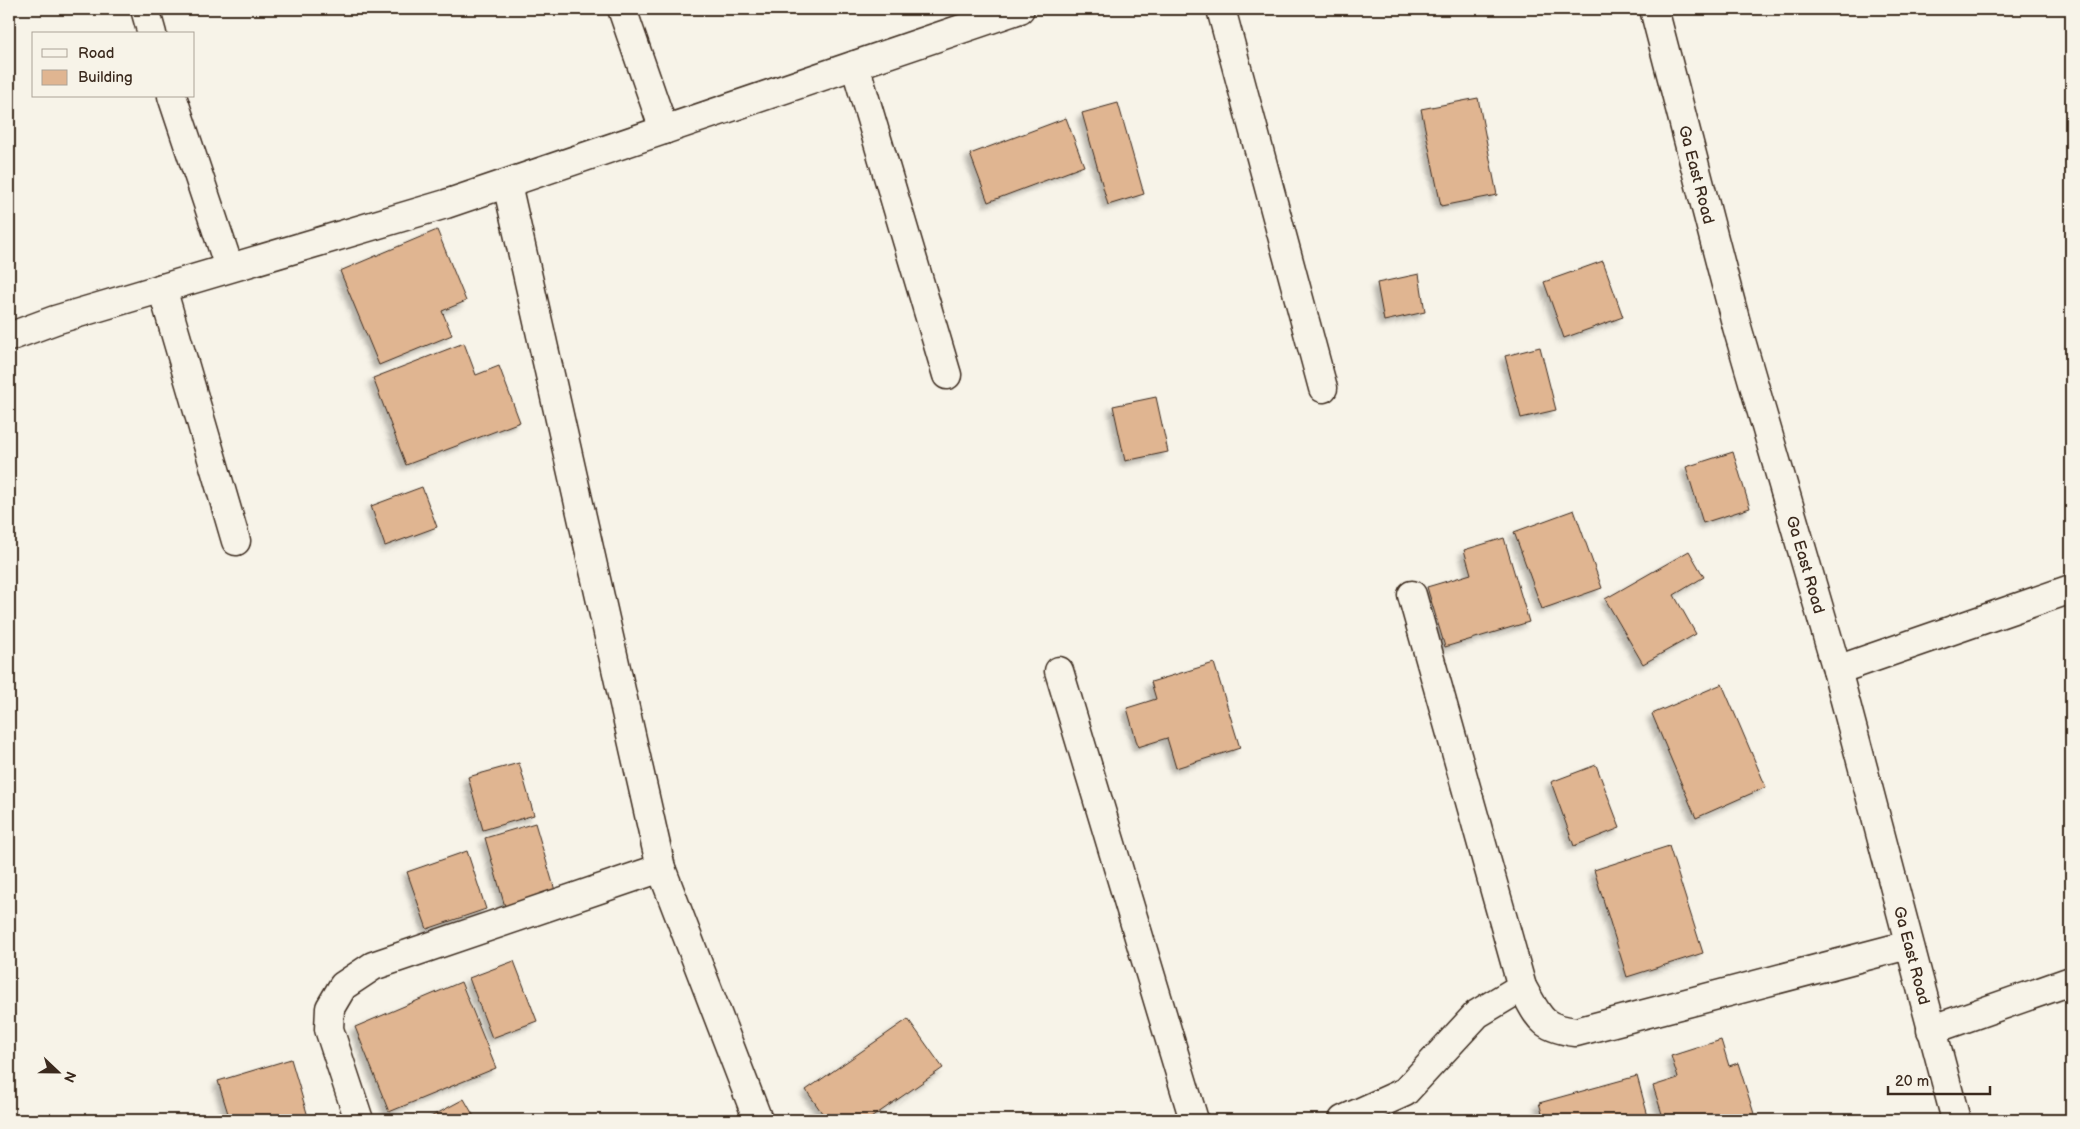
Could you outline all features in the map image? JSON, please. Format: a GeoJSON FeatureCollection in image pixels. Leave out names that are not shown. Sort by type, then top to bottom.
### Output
{"type":"FeatureCollection","features":[{"type":"Feature","properties":{"kind":"street"},"geometry":{"type":"LineString","coordinates":[[145,9],[151,32]]}},
{"type":"Feature","properties":{"kind":"street"},"geometry":{"type":"LineString","coordinates":[[622,9],[664,130]]}},
{"type":"Feature","properties":{"kind":"street"},"geometry":{"type":"LineString","coordinates":[[9,337],[55,320],[229,267],[446,204],[1020,9]]}},
{"type":"Feature","properties":{"kind":"street"},"geometry":{"type":"LineString","coordinates":[[1221,9],[1323,388]]}},
{"type":"Feature","properties":{"kind":"street","name":"Ga East Road"},"geometry":{"type":"LineString","coordinates":[[1654,9],[1737,327],[1837,670],[1908,945],[1956,1120]]}},
{"type":"Feature","properties":{"kind":"street"},"geometry":{"type":"LineString","coordinates":[[855,65],[947,375]]}},
{"type":"Feature","properties":{"kind":"street"},"geometry":{"type":"LineString","coordinates":[[173,98],[229,267]]}},
{"type":"Feature","properties":{"kind":"street"},"geometry":{"type":"LineString","coordinates":[[507,184],[661,868],[758,1120]]}},
{"type":"Feature","properties":{"kind":"street"},"geometry":{"type":"LineString","coordinates":[[162,288],[236,541]]}},
{"type":"Feature","properties":{"kind":"street"},"geometry":{"type":"LineString","coordinates":[[1837,670],[2071,589]]}},
{"type":"Feature","properties":{"kind":"street"},"geometry":{"type":"LineString","coordinates":[[1412,594],[1522,986],[1541,1020],[1556,1030],[1576,1032],[1908,945]]}},
{"type":"Feature","properties":{"kind":"street"},"geometry":{"type":"LineString","coordinates":[[1059,672],[1194,1120]]}},
{"type":"Feature","properties":{"kind":"street"},"geometry":{"type":"LineString","coordinates":[[359,1120],[329,1029],[330,1008],[344,986],[373,966],[661,868]]}},
{"type":"Feature","properties":{"kind":"street"},"geometry":{"type":"LineString","coordinates":[[1931,1030],[2071,981]]}},
{"type":"Feature","properties":{"kind":"street"},"geometry":{"type":"LineString","coordinates":[[1343,1120],[1406,1092],[1477,1014],[1522,986]]}},
{"type":"Feature","properties":{"kind":"building"},"geometry":{"type":"Polygon","coordinates":[[[1478,98],[1497,195],[1441,206],[1421,109],[1478,98]]]}},
{"type":"Feature","properties":{"kind":"building"},"geometry":{"type":"Polygon","coordinates":[[[1118,103],[1144,194],[1108,205],[1082,113],[1118,103]]]}},
{"type":"Feature","properties":{"kind":"building"},"geometry":{"type":"Polygon","coordinates":[[[1066,118],[1084,166],[988,202],[970,154],[1066,118]]]}},
{"type":"Feature","properties":{"kind":"building"},"geometry":{"type":"Polygon","coordinates":[[[437,230],[466,301],[442,311],[452,335],[379,365],[340,271],[437,230]]]}},
{"type":"Feature","properties":{"kind":"building"},"geometry":{"type":"Polygon","coordinates":[[[1603,261],[1623,317],[1564,338],[1544,282],[1603,261]]]}},
{"type":"Feature","properties":{"kind":"building"},"geometry":{"type":"Polygon","coordinates":[[[1419,274],[1425,312],[1384,321],[1377,283],[1419,274]]]}},
{"type":"Feature","properties":{"kind":"building"},"geometry":{"type":"Polygon","coordinates":[[[464,343],[476,375],[499,366],[520,422],[406,465],[373,378],[464,343]]]}},
{"type":"Feature","properties":{"kind":"building"},"geometry":{"type":"Polygon","coordinates":[[[1540,347],[1556,410],[1521,418],[1505,356],[1540,347]]]}},
{"type":"Feature","properties":{"kind":"building"},"geometry":{"type":"Polygon","coordinates":[[[1156,397],[1168,452],[1125,461],[1113,406],[1156,397]]]}},
{"type":"Feature","properties":{"kind":"building"},"geometry":{"type":"Polygon","coordinates":[[[1733,452],[1750,508],[1703,523],[1686,467],[1733,452]]]}},
{"type":"Feature","properties":{"kind":"building"},"geometry":{"type":"Polygon","coordinates":[[[422,487],[437,527],[385,546],[371,506],[422,487]]]}},
{"type":"Feature","properties":{"kind":"building"},"geometry":{"type":"Polygon","coordinates":[[[1574,510],[1602,588],[1542,609],[1514,532],[1574,510]]]}},
{"type":"Feature","properties":{"kind":"building"},"geometry":{"type":"Polygon","coordinates":[[[1504,538],[1529,622],[1445,647],[1427,587],[1471,574],[1464,550],[1504,538]]]}},
{"type":"Feature","properties":{"kind":"building"},"geometry":{"type":"Polygon","coordinates":[[[1689,551],[1704,577],[1674,595],[1696,634],[1643,664],[1605,599],[1689,551]]]}},
{"type":"Feature","properties":{"kind":"building"},"geometry":{"type":"Polygon","coordinates":[[[1214,663],[1240,748],[1176,768],[1167,738],[1138,747],[1127,708],[1156,699],[1151,682],[1214,663]]]}},
{"type":"Feature","properties":{"kind":"building"},"geometry":{"type":"Polygon","coordinates":[[[1722,684],[1766,787],[1696,818],[1652,714],[1722,684]]]}},
{"type":"Feature","properties":{"kind":"building"},"geometry":{"type":"Polygon","coordinates":[[[519,763],[534,815],[483,830],[468,777],[519,763]]]}},
{"type":"Feature","properties":{"kind":"building"},"geometry":{"type":"Polygon","coordinates":[[[1596,765],[1620,828],[1574,846],[1551,782],[1596,765]]]}},
{"type":"Feature","properties":{"kind":"building"},"geometry":{"type":"Polygon","coordinates":[[[535,823],[556,894],[506,910],[485,838],[535,823]]]}},
{"type":"Feature","properties":{"kind":"building"},"geometry":{"type":"Polygon","coordinates":[[[1669,846],[1703,953],[1627,977],[1594,870],[1669,846]]]}},
{"type":"Feature","properties":{"kind":"building"},"geometry":{"type":"Polygon","coordinates":[[[467,851],[486,909],[427,929],[407,872],[467,851]]]}},
{"type":"Feature","properties":{"kind":"building"},"geometry":{"type":"Polygon","coordinates":[[[514,961],[537,1021],[492,1038],[469,978],[514,961]]]}},
{"type":"Feature","properties":{"kind":"building"},"geometry":{"type":"Polygon","coordinates":[[[461,982],[496,1068],[389,1112],[355,1027],[461,982]]]}},
{"type":"Feature","properties":{"kind":"building"},"geometry":{"type":"Polygon","coordinates":[[[908,1019],[943,1068],[868,1120],[827,1120],[806,1090],[908,1019]]]}},
{"type":"Feature","properties":{"kind":"building"},"geometry":{"type":"Polygon","coordinates":[[[1721,1040],[1729,1066],[1738,1063],[1756,1120],[1664,1120],[1653,1086],[1678,1078],[1671,1056],[1721,1040]]]}},
{"type":"Feature","properties":{"kind":"building"},"geometry":{"type":"Polygon","coordinates":[[[291,1059],[309,1120],[230,1120],[218,1081],[291,1059]]]}},
{"type":"Feature","properties":{"kind":"building"},"geometry":{"type":"Polygon","coordinates":[[[1637,1076],[1649,1120],[1544,1120],[1539,1103],[1637,1076]]]}},
{"type":"Feature","properties":{"kind":"building"},"geometry":{"type":"Polygon","coordinates":[[[464,1099],[476,1120],[425,1120],[464,1099]]]}}]}
